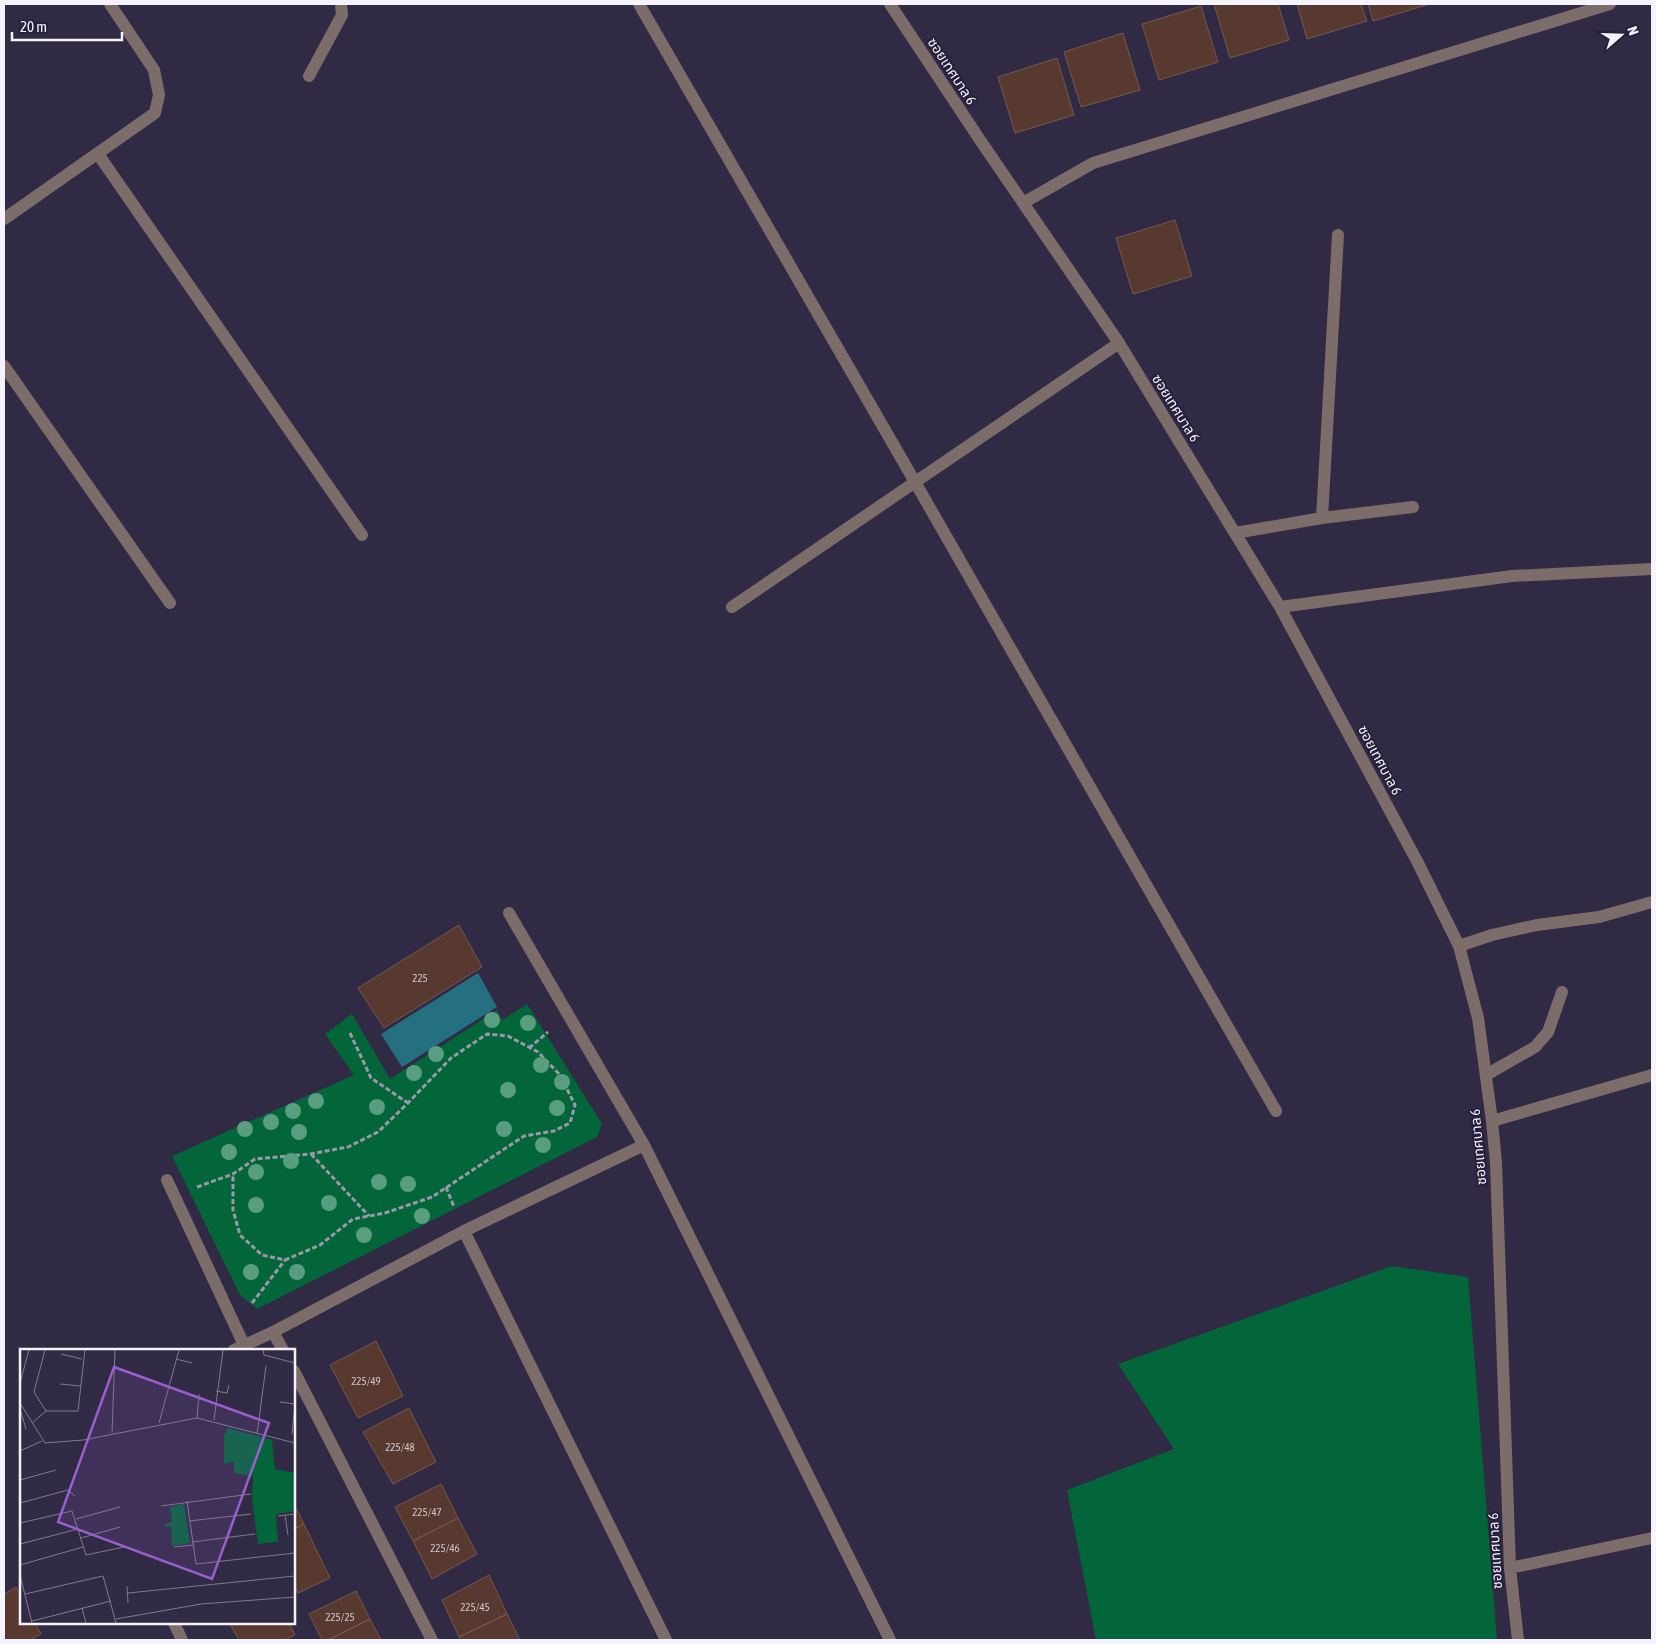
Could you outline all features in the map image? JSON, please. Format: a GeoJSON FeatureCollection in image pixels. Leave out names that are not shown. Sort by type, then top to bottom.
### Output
{"type":"FeatureCollection","features":[{"type":"Feature","properties":{"kind":"street"},"geometry":{"type":"LineString","coordinates":[[6,212],[98,154],[155,113],[159,94],[154,70],[110,4]]}},
{"type":"Feature","properties":{"kind":"street"},"geometry":{"type":"LineString","coordinates":[[309,76],[342,14],[341,4]]}},
{"type":"Feature","properties":{"kind":"street"},"geometry":{"type":"LineString","coordinates":[[639,4],[916,482],[1276,1111]]}},
{"type":"Feature","properties":{"kind":"street","name":"ซอยเทศบาล 6"},"geometry":{"type":"LineString","coordinates":[[890,4],[980,140],[1119,343],[1280,607],[1417,861],[1459,946],[1478,1018],[1496,1163],[1510,1568],[1518,1640]]}},
{"type":"Feature","properties":{"kind":"street"},"geometry":{"type":"LineString","coordinates":[[1023,203],[1094,164],[1610,4]]}},
{"type":"Feature","properties":{"kind":"street"},"geometry":{"type":"LineString","coordinates":[[98,154],[362,535]]}},
{"type":"Feature","properties":{"kind":"street"},"geometry":{"type":"LineString","coordinates":[[1322,518],[1338,235]]}},
{"type":"Feature","properties":{"kind":"street"},"geometry":{"type":"LineString","coordinates":[[732,607],[1119,343]]}},
{"type":"Feature","properties":{"kind":"street"},"geometry":{"type":"LineString","coordinates":[[4,366],[170,603]]}},
{"type":"Feature","properties":{"kind":"street"},"geometry":{"type":"LineString","coordinates":[[1235,533],[1322,518],[1413,507]]}},
{"type":"Feature","properties":{"kind":"street"},"geometry":{"type":"LineString","coordinates":[[1280,607],[1512,576],[1652,568]]}},
{"type":"Feature","properties":{"kind":"street"},"geometry":{"type":"LineString","coordinates":[[1459,946],[1492,935],[1538,924],[1599,917],[1652,902]]}},
{"type":"Feature","properties":{"kind":"street"},"geometry":{"type":"LineString","coordinates":[[509,913],[644,1145],[890,1640]]}},
{"type":"Feature","properties":{"kind":"street"},"geometry":{"type":"LineString","coordinates":[[1486,1075],[1535,1047],[1548,1032],[1562,992]]}},
{"type":"Feature","properties":{"kind":"street"},"geometry":{"type":"LineString","coordinates":[[1492,1120],[1652,1075]]}},
{"type":"Feature","properties":{"kind":"street"},"geometry":{"type":"LineString","coordinates":[[168,1180],[235,1324],[239,1348],[464,1231],[644,1145]]}},
{"type":"Feature","properties":{"kind":"street"},"geometry":{"type":"LineString","coordinates":[[464,1231],[666,1640]]}},
{"type":"Feature","properties":{"kind":"street"},"geometry":{"type":"LineString","coordinates":[[273,1332],[282,1349]]}},
{"type":"Feature","properties":{"kind":"street"},"geometry":{"type":"LineString","coordinates":[[295,1373],[432,1640]]}},
{"type":"Feature","properties":{"kind":"street"},"geometry":{"type":"LineString","coordinates":[[1510,1568],[1652,1538]]}},
{"type":"Feature","properties":{"kind":"street"},"geometry":{"type":"LineString","coordinates":[[174,1624],[182,1640]]}},
{"type":"Feature","properties":{"kind":"path"},"geometry":{"type":"LineString","coordinates":[[350,1033],[370,1078],[408,1103]]}},
{"type":"Feature","properties":{"kind":"path"},"geometry":{"type":"LineString","coordinates":[[175,1195],[233,1174],[255,1159],[310,1154],[348,1147],[378,1132],[451,1058],[487,1034],[508,1036],[538,1052],[560,1075],[575,1105],[570,1123],[554,1131],[524,1136],[432,1197],[385,1213],[353,1219],[320,1245],[285,1260],[235,1324]]}},
{"type":"Feature","properties":{"kind":"path"},"geometry":{"type":"LineString","coordinates":[[310,1154],[369,1216]]}},
{"type":"Feature","properties":{"kind":"path"},"geometry":{"type":"LineString","coordinates":[[233,1174],[233,1210],[240,1236],[262,1256],[285,1260]]}},
{"type":"Feature","properties":{"kind":"green space"},"geometry":{"type":"Polygon","coordinates":[[[527,1004],[602,1124],[597,1137],[257,1309],[240,1295],[172,1156],[354,1075],[325,1034],[352,1014],[390,1079],[497,1010],[502,1020],[527,1004]]]}},
{"type":"Feature","properties":{"kind":"green space"},"geometry":{"type":"Polygon","coordinates":[[[1392,1266],[1468,1277],[1497,1640],[1096,1640],[1067,1490],[1174,1449],[1118,1364],[1392,1266]]]}},
{"type":"Feature","properties":{"kind":"shaded area"},"geometry":{"type":"Polygon","coordinates":[[[478,973],[497,1007],[402,1067],[381,1034],[478,973]]]}},
{"type":"Feature","properties":{"kind":"building"},"geometry":{"type":"Polygon","coordinates":[[[1214,4],[1278,4],[1289,40],[1230,58],[1214,4]]]}},
{"type":"Feature","properties":{"kind":"building"},"geometry":{"type":"Polygon","coordinates":[[[1297,4],[1361,4],[1367,21],[1307,39],[1297,4]]]}},
{"type":"Feature","properties":{"kind":"building"},"geometry":{"type":"Polygon","coordinates":[[[1368,4],[1430,4],[1373,21],[1368,4]]]}},
{"type":"Feature","properties":{"kind":"building"},"geometry":{"type":"Polygon","coordinates":[[[1201,6],[1218,62],[1159,80],[1142,24],[1201,6]]]}},
{"type":"Feature","properties":{"kind":"building"},"geometry":{"type":"Polygon","coordinates":[[[1123,33],[1140,90],[1081,107],[1064,52],[1123,33]]]}},
{"type":"Feature","properties":{"kind":"building"},"geometry":{"type":"Polygon","coordinates":[[[1057,58],[1074,115],[1015,133],[998,77],[1057,58]]]}},
{"type":"Feature","properties":{"kind":"building"},"geometry":{"type":"Polygon","coordinates":[[[1175,220],[1192,276],[1133,294],[1116,238],[1175,220]]]}},
{"type":"Feature","properties":{"kind":"building"},"geometry":{"type":"Polygon","coordinates":[[[459,925],[482,967],[384,1028],[358,988],[459,925]]]}},
{"type":"Feature","properties":{"kind":"building"},"geometry":{"type":"Polygon","coordinates":[[[376,1341],[403,1396],[358,1418],[330,1365],[376,1341]]]}},
{"type":"Feature","properties":{"kind":"building"},"geometry":{"type":"Polygon","coordinates":[[[409,1408],[436,1462],[393,1484],[363,1432],[409,1408]]]}},
{"type":"Feature","properties":{"kind":"building"},"geometry":{"type":"Polygon","coordinates":[[[441,1484],[458,1518],[413,1541],[395,1507],[441,1484]]]}},
{"type":"Feature","properties":{"kind":"building"},"geometry":{"type":"Polygon","coordinates":[[[295,1506],[304,1524],[295,1528],[295,1506]]]}},
{"type":"Feature","properties":{"kind":"building"},"geometry":{"type":"Polygon","coordinates":[[[458,1518],[477,1554],[432,1579],[413,1541],[458,1518]]]}},
{"type":"Feature","properties":{"kind":"building"},"geometry":{"type":"Polygon","coordinates":[[[304,1524],[330,1578],[298,1593],[295,1587],[295,1528],[304,1524]]]}},
{"type":"Feature","properties":{"kind":"building"},"geometry":{"type":"Polygon","coordinates":[[[489,1575],[507,1614],[459,1637],[442,1600],[489,1575]]]}},
{"type":"Feature","properties":{"kind":"building"},"geometry":{"type":"Polygon","coordinates":[[[16,1587],[20,1595],[20,1624],[36,1624],[41,1634],[30,1640],[4,1640],[4,1594],[16,1587]]]}},
{"type":"Feature","properties":{"kind":"building"},"geometry":{"type":"Polygon","coordinates":[[[356,1591],[370,1619],[328,1640],[322,1640],[309,1614],[356,1591]]]}},
{"type":"Feature","properties":{"kind":"building"},"geometry":{"type":"Polygon","coordinates":[[[507,1614],[520,1640],[461,1640],[459,1637],[507,1614]]]}},
{"type":"Feature","properties":{"kind":"building"},"geometry":{"type":"Polygon","coordinates":[[[370,1619],[381,1640],[328,1640],[370,1619]]]}},
{"type":"Feature","properties":{"kind":"building"},"geometry":{"type":"Polygon","coordinates":[[[230,1624],[290,1624],[295,1635],[285,1640],[239,1640],[230,1624]]]}}]}
